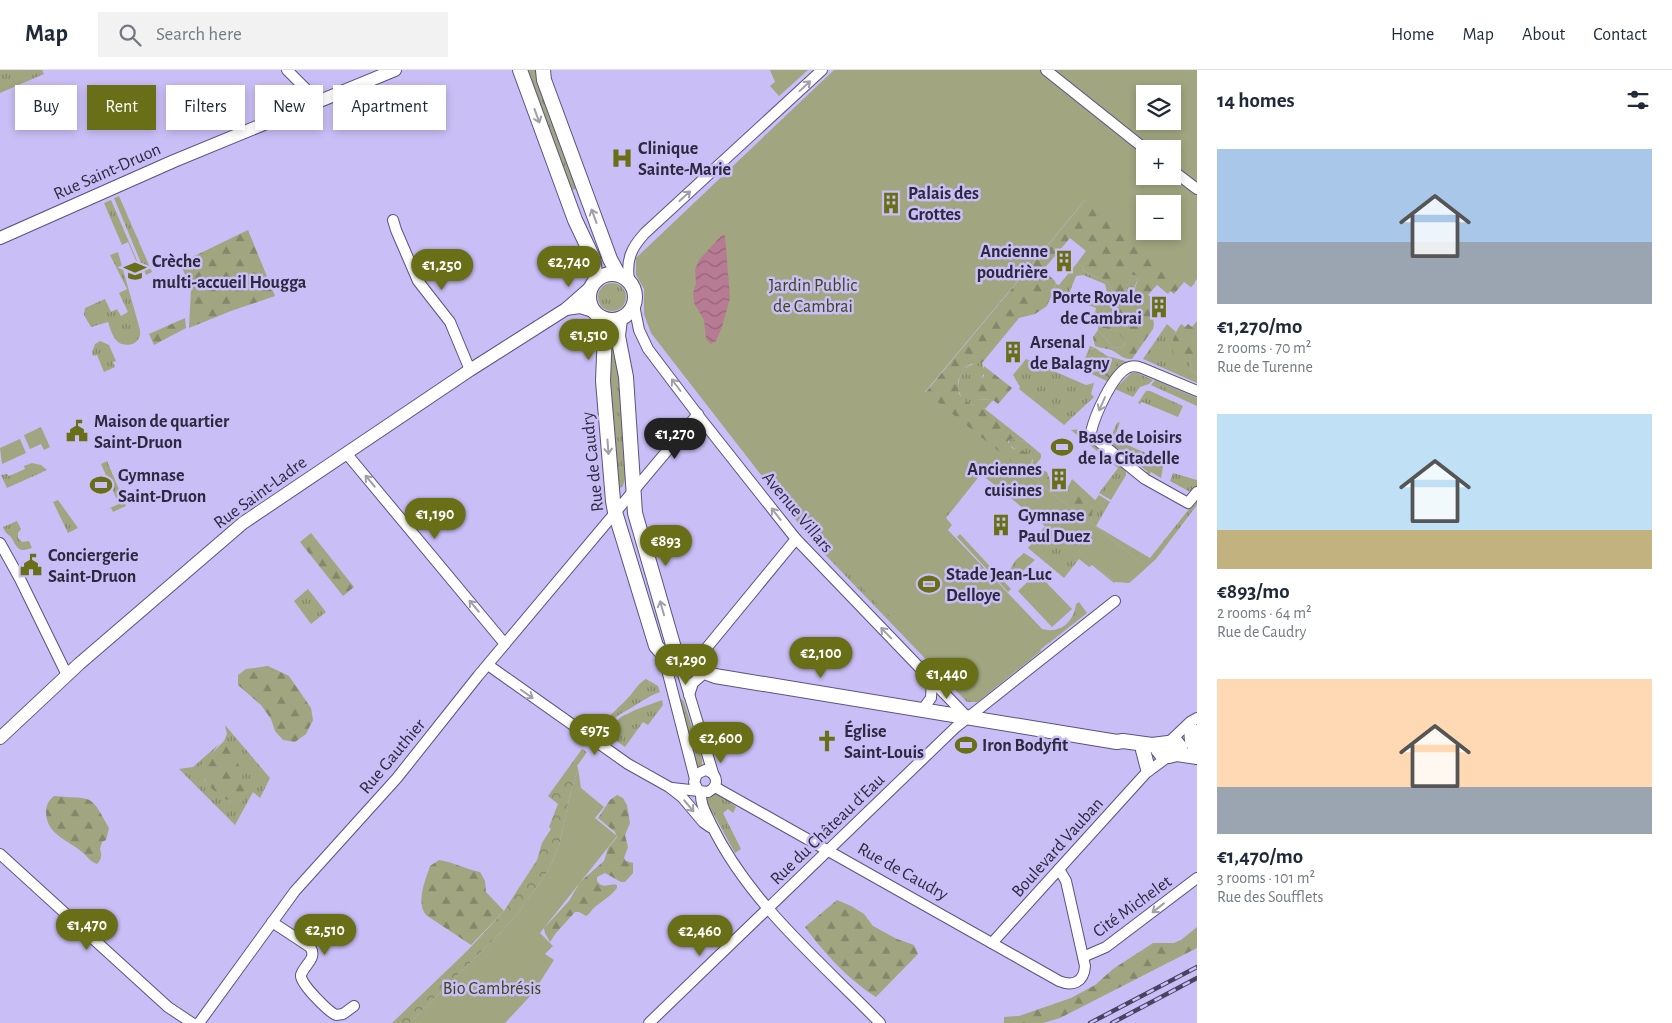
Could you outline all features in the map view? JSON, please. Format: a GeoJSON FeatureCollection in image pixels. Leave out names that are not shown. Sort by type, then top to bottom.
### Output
{"type":"FeatureCollection","features":[{"type":"Feature","properties":{"kind":"main road"},"geometry":{"type":"LineString","coordinates":[[520,70],[575,220],[594,258],[593,284],[589,299],[598,314],[611,320],[620,319],[629,314],[634,305],[635,292],[610,259],[542,70]]}},
{"type":"Feature","properties":{"kind":"main road"},"geometry":{"type":"LineString","coordinates":[[593,284],[606,274],[623,277]]}},
{"type":"Feature","properties":{"kind":"main road","name":"Rue de Caudry"},"geometry":{"type":"LineString","coordinates":[[598,314],[604,331],[603,381],[615,512],[654,640],[663,654],[681,661]]}},
{"type":"Feature","properties":{"kind":"main road","name":"Rue de Caudry"},"geometry":{"type":"LineString","coordinates":[[620,319],[618,336],[626,377],[635,513],[674,648],[681,661]]}},
{"type":"Feature","properties":{"kind":"main road"},"geometry":{"type":"LineString","coordinates":[[681,661],[704,670],[922,710],[1197,753]]}},
{"type":"Feature","properties":{"kind":"main road"},"geometry":{"type":"LineString","coordinates":[[1195,722],[1192,741],[1197,753]]}},
{"type":"Feature","properties":{"kind":"main road"},"geometry":{"type":"LineString","coordinates":[[1117,742],[1127,747],[1153,754],[1169,749]]}},
{"type":"Feature","properties":{"kind":"main road"},"geometry":{"type":"LineString","coordinates":[[1143,750],[1147,771]]}},
{"type":"Feature","properties":{"kind":"street"},"geometry":{"type":"LineString","coordinates":[[287,70],[302,85]]}},
{"type":"Feature","properties":{"kind":"street","name":"Rue Saint-Druon"},"geometry":{"type":"LineString","coordinates":[[323,99],[378,73],[395,70]]}},
{"type":"Feature","properties":{"kind":"street"},"geometry":{"type":"LineString","coordinates":[[623,277],[634,246],[645,233],[822,70]]}},
{"type":"Feature","properties":{"kind":"street"},"geometry":{"type":"LineString","coordinates":[[1046,70],[1136,142]]}},
{"type":"Feature","properties":{"kind":"street","name":"Rue Saint-Druon"},"geometry":{"type":"LineString","coordinates":[[0,238],[174,161],[255,128]]}},
{"type":"Feature","properties":{"kind":"street"},"geometry":{"type":"LineString","coordinates":[[1181,177],[1197,190]]}},
{"type":"Feature","properties":{"kind":"street"},"geometry":{"type":"LineString","coordinates":[[394,220],[396,230],[418,281],[450,322],[470,370]]}},
{"type":"Feature","properties":{"kind":"street","name":"Rue Saint-Ladre"},"geometry":{"type":"LineString","coordinates":[[0,738],[67,675],[243,523],[470,370],[566,308],[593,284]]}},
{"type":"Feature","properties":{"kind":"street","name":"Avenue Villars"},"geometry":{"type":"LineString","coordinates":[[634,305],[639,330],[648,349],[796,539],[968,718]]}},
{"type":"Feature","properties":{"kind":"street"},"geometry":{"type":"LineString","coordinates":[[566,308],[580,307],[598,314]]}},
{"type":"Feature","properties":{"kind":"street"},"geometry":{"type":"LineString","coordinates":[[1197,391],[1142,368],[1131,366],[1125,369],[1111,385],[1091,432],[1092,436],[1150,482],[1188,503],[1197,492]]}},
{"type":"Feature","properties":{"kind":"street","name":"Rue Gauthier"},"geometry":{"type":"LineString","coordinates":[[199,1023],[295,891],[397,778],[505,644],[698,414]]}},
{"type":"Feature","properties":{"kind":"street"},"geometry":{"type":"LineString","coordinates":[[346,453],[505,644]]}},
{"type":"Feature","properties":{"kind":"street"},"geometry":{"type":"LineString","coordinates":[[689,695],[694,684],[796,539]]}},
{"type":"Feature","properties":{"kind":"street"},"geometry":{"type":"LineString","coordinates":[[0,543],[20,579],[67,675]]}},
{"type":"Feature","properties":{"kind":"street","name":"Rue du Château d'Eau"},"geometry":{"type":"LineString","coordinates":[[649,1023],[956,727],[1115,601]]}},
{"type":"Feature","properties":{"kind":"street","name":"Rue de Caudry"},"geometry":{"type":"LineString","coordinates":[[663,654],[695,779]]}},
{"type":"Feature","properties":{"kind":"street","name":"Rue de Caudry"},"geometry":{"type":"LineString","coordinates":[[681,661],[689,695],[713,773]]}},
{"type":"Feature","properties":{"kind":"street"},"geometry":{"type":"LineString","coordinates":[[488,665],[628,764],[670,787],[686,801],[703,822],[714,830]]}},
{"type":"Feature","properties":{"kind":"street"},"geometry":{"type":"LineString","coordinates":[[922,710],[931,698],[932,680]]}},
{"type":"Feature","properties":{"kind":"street","name":"Boulevard Vauban"},"geometry":{"type":"LineString","coordinates":[[992,943],[1147,771],[1157,757],[1169,749],[1195,722]]}},
{"type":"Feature","properties":{"kind":"street"},"geometry":{"type":"LineString","coordinates":[[670,787],[700,791],[710,792],[715,787],[716,779],[713,773],[707,770],[701,771],[697,774],[695,786],[700,791],[701,803],[714,830],[745,880],[768,908],[880,1023]]}},
{"type":"Feature","properties":{"kind":"street","name":"Rue de Caudry"},"geometry":{"type":"LineString","coordinates":[[715,787],[1060,980],[1074,984],[1081,980],[1085,966],[1083,957]]}},
{"type":"Feature","properties":{"kind":"street"},"geometry":{"type":"LineString","coordinates":[[0,854],[168,1007],[192,1023]]}},
{"type":"Feature","properties":{"kind":"street"},"geometry":{"type":"LineString","coordinates":[[1060,869],[1066,881],[1083,957]]}},
{"type":"Feature","properties":{"kind":"street","name":"Cité Michelet"},"geometry":{"type":"LineString","coordinates":[[1083,957],[1106,948],[1197,878]]}},
{"type":"Feature","properties":{"kind":"street"},"geometry":{"type":"LineString","coordinates":[[272,922],[310,947],[313,951],[313,955],[301,974],[305,986],[336,1016],[343,1014],[354,1006]]}},
{"type":"Feature","properties":{"kind":"green space"},"geometry":{"type":"Polygon","coordinates":[[[0,70],[42,70],[44,74],[15,85],[0,93],[0,70]]]}},
{"type":"Feature","properties":{"kind":"green space"},"geometry":{"type":"Polygon","coordinates":[[[528,70],[538,70],[578,188],[572,190],[528,70]]]}},
{"type":"Feature","properties":{"kind":"green space"},"geometry":{"type":"Polygon","coordinates":[[[770,70],[808,70],[779,96],[770,86],[775,82],[770,70]]]}},
{"type":"Feature","properties":{"kind":"green space","name":"Jardin Public de Cambrai"},"geometry":{"type":"Polygon","coordinates":[[[834,70],[1197,70],[1197,279],[1191,287],[1086,199],[925,392],[1147,567],[1129,583],[1115,582],[979,467],[937,519],[1052,640],[977,702],[971,702],[817,540],[813,542],[651,333],[644,314],[644,289],[636,275],[636,258],[834,70]]]}},
{"type":"Feature","properties":{"kind":"green space"},"geometry":{"type":"Polygon","coordinates":[[[119,196],[152,272],[146,275],[114,198],[119,196]]]}},
{"type":"Feature","properties":{"kind":"green space"},"geometry":{"type":"Polygon","coordinates":[[[1087,198],[1136,237],[1136,240],[1140,240],[1195,283],[1191,287],[1184,282],[1174,294],[1170,291],[1168,294],[1157,285],[1148,295],[1155,301],[1152,307],[1155,309],[1152,313],[1153,329],[1132,359],[1125,358],[1111,350],[1095,346],[1093,337],[1098,330],[1114,348],[1123,347],[1125,343],[1118,331],[1098,327],[1099,315],[1113,302],[1122,303],[1131,296],[1138,278],[1135,275],[1131,275],[1125,292],[1116,297],[1113,295],[1109,283],[1082,270],[1084,268],[1077,263],[1086,251],[1070,238],[1043,270],[1056,284],[1047,306],[1035,314],[1019,318],[982,363],[971,364],[964,368],[958,381],[959,394],[966,401],[985,409],[1028,443],[1014,439],[1008,442],[1012,448],[1032,456],[1031,470],[1027,474],[1022,473],[925,393],[1087,198]]]}},
{"type":"Feature","properties":{"kind":"green space"},"geometry":{"type":"Polygon","coordinates":[[[111,200],[138,263],[128,242],[122,245],[104,203],[111,200]]]}},
{"type":"Feature","properties":{"kind":"green space"},"geometry":{"type":"Polygon","coordinates":[[[248,230],[275,296],[189,328],[191,288],[180,263],[248,230]]]}},
{"type":"Feature","properties":{"kind":"green space"},"geometry":{"type":"Polygon","coordinates":[[[118,252],[140,330],[140,336],[137,341],[129,345],[117,341],[112,334],[108,322],[91,327],[84,315],[85,308],[105,299],[111,312],[117,309],[121,316],[128,312],[119,293],[127,289],[110,255],[118,252]]]}},
{"type":"Feature","properties":{"kind":"green space"},"geometry":{"type":"Polygon","coordinates":[[[1077,263],[1084,268],[1082,270],[1109,283],[1113,295],[1120,297],[1126,290],[1131,275],[1135,275],[1138,278],[1128,298],[1122,303],[1109,306],[1099,315],[1095,313],[1096,308],[1070,298],[1072,293],[1101,305],[1107,292],[1105,284],[1083,275],[1076,276],[1068,296],[1060,292],[1056,299],[1051,297],[1056,284],[1059,285],[1077,263]]]}},
{"type":"Feature","properties":{"kind":"green space"},"geometry":{"type":"Polygon","coordinates":[[[612,283],[622,287],[626,297],[622,307],[612,311],[602,307],[598,297],[602,287],[612,283]]]}},
{"type":"Feature","properties":{"kind":"green space"},"geometry":{"type":"Polygon","coordinates":[[[185,318],[186,328],[154,345],[149,334],[185,318]]]}},
{"type":"Feature","properties":{"kind":"green space"},"geometry":{"type":"Polygon","coordinates":[[[1197,321],[1197,375],[1190,369],[1191,358],[1189,355],[1174,355],[1172,346],[1181,324],[1185,327],[1188,324],[1192,327],[1197,321]]]}},
{"type":"Feature","properties":{"kind":"green space"},"geometry":{"type":"Polygon","coordinates":[[[1167,324],[1176,332],[1174,336],[1182,355],[1189,355],[1191,358],[1190,369],[1197,375],[1197,383],[1143,359],[1167,324]]]}},
{"type":"Feature","properties":{"kind":"green space"},"geometry":{"type":"Polygon","coordinates":[[[1098,327],[1119,331],[1125,343],[1123,347],[1114,348],[1098,330],[1098,327]]]}},
{"type":"Feature","properties":{"kind":"green space"},"geometry":{"type":"Polygon","coordinates":[[[613,333],[619,366],[626,475],[623,486],[620,488],[617,487],[608,355],[613,333]]]}},
{"type":"Feature","properties":{"kind":"green space"},"geometry":{"type":"Polygon","coordinates":[[[100,341],[109,345],[116,361],[113,362],[115,367],[104,372],[97,355],[93,356],[92,354],[95,344],[100,341]]]}},
{"type":"Feature","properties":{"kind":"green space"},"geometry":{"type":"Polygon","coordinates":[[[1090,346],[1095,348],[1092,348],[1088,356],[1088,363],[1099,368],[1100,371],[1118,361],[1115,358],[1128,362],[1109,382],[1081,369],[1090,346]]]}},
{"type":"Feature","properties":{"kind":"green space"},"geometry":{"type":"Polygon","coordinates":[[[1095,348],[1118,361],[1118,368],[1111,378],[1105,375],[1099,368],[1088,363],[1090,349],[1095,348]]]}},
{"type":"Feature","properties":{"kind":"green space"},"geometry":{"type":"Polygon","coordinates":[[[1026,359],[1086,385],[1094,383],[1091,394],[1094,397],[1064,425],[1019,389],[1020,387],[1013,375],[1026,359]]]}},
{"type":"Feature","properties":{"kind":"green space"},"geometry":{"type":"Polygon","coordinates":[[[978,362],[982,363],[985,372],[981,379],[976,399],[993,400],[985,409],[964,400],[959,390],[958,383],[964,368],[978,362]]]}},
{"type":"Feature","properties":{"kind":"green space"},"geometry":{"type":"Polygon","coordinates":[[[984,366],[1012,388],[998,404],[993,400],[976,399],[972,395],[972,386],[984,376],[984,366]]]}},
{"type":"Feature","properties":{"kind":"green space"},"geometry":{"type":"Polygon","coordinates":[[[1131,373],[1137,373],[1153,380],[1149,384],[1140,387],[1133,397],[1115,389],[1131,373]]]}},
{"type":"Feature","properties":{"kind":"green space"},"geometry":{"type":"Polygon","coordinates":[[[1155,380],[1197,398],[1197,406],[1151,385],[1155,380]]]}},
{"type":"Feature","properties":{"kind":"green space"},"geometry":{"type":"Polygon","coordinates":[[[1146,391],[1150,391],[1183,406],[1178,417],[1142,402],[1138,403],[1146,391]]]}},
{"type":"Feature","properties":{"kind":"green space"},"geometry":{"type":"Polygon","coordinates":[[[914,413],[1115,582],[1092,565],[1089,567],[1079,559],[1064,578],[1028,548],[1045,526],[981,474],[946,518],[952,525],[948,530],[1042,629],[1055,630],[1065,625],[1072,616],[1076,604],[1079,602],[1087,613],[1049,643],[1037,629],[1035,631],[933,524],[947,505],[943,502],[926,518],[922,515],[966,460],[914,417],[840,508],[848,514],[845,519],[874,541],[866,551],[856,544],[844,559],[869,579],[867,583],[875,589],[880,584],[885,588],[900,570],[906,573],[880,598],[911,631],[908,634],[935,661],[938,659],[968,691],[1026,637],[995,604],[1000,600],[1039,642],[1026,652],[1031,659],[977,702],[967,702],[813,542],[817,540],[820,526],[838,508],[914,413]]]}},
{"type":"Feature","properties":{"kind":"green space"},"geometry":{"type":"Polygon","coordinates":[[[1120,422],[1114,439],[1164,461],[1161,478],[1151,472],[1147,477],[1145,476],[1147,471],[1139,465],[1136,469],[1108,443],[1117,423],[1120,422]]]}},
{"type":"Feature","properties":{"kind":"green space"},"geometry":{"type":"Polygon","coordinates":[[[41,427],[50,447],[44,450],[41,444],[30,449],[24,435],[41,427]]]}},
{"type":"Feature","properties":{"kind":"green space"},"geometry":{"type":"Polygon","coordinates":[[[1081,429],[1087,432],[1085,435],[1126,469],[1126,475],[1111,500],[1099,493],[1118,468],[1071,430],[1081,429]]]}},
{"type":"Feature","properties":{"kind":"green space"},"geometry":{"type":"Polygon","coordinates":[[[20,439],[26,453],[2,464],[0,448],[20,439]]]}},
{"type":"Feature","properties":{"kind":"green space"},"geometry":{"type":"Polygon","coordinates":[[[1014,439],[1028,443],[1041,454],[1041,458],[1031,470],[1033,460],[1009,445],[1009,440],[1014,439]]]}},
{"type":"Feature","properties":{"kind":"green space"},"geometry":{"type":"Polygon","coordinates":[[[107,461],[126,506],[113,512],[111,508],[103,511],[119,504],[101,464],[107,461]]]}},
{"type":"Feature","properties":{"kind":"green space"},"geometry":{"type":"Polygon","coordinates":[[[32,463],[41,465],[47,470],[7,488],[1,475],[7,474],[9,476],[25,469],[24,466],[32,463]]]}},
{"type":"Feature","properties":{"kind":"green space"},"geometry":{"type":"Polygon","coordinates":[[[1040,469],[1047,472],[1052,486],[1066,491],[1072,479],[1095,500],[1091,523],[1147,567],[1129,583],[1089,522],[1031,477],[1040,469]]]}},
{"type":"Feature","properties":{"kind":"green space"},"geometry":{"type":"Polygon","coordinates":[[[1173,473],[1197,480],[1197,486],[1192,493],[1170,481],[1173,473]]]}},
{"type":"Feature","properties":{"kind":"green space"},"geometry":{"type":"Polygon","coordinates":[[[1099,495],[1110,502],[1096,526],[1150,558],[1197,499],[1197,505],[1156,559],[1147,567],[1091,523],[1093,503],[1099,495]]]}},
{"type":"Feature","properties":{"kind":"green space"},"geometry":{"type":"Polygon","coordinates":[[[58,500],[78,528],[68,533],[53,502],[58,500]]]}},
{"type":"Feature","properties":{"kind":"green space"},"geometry":{"type":"Polygon","coordinates":[[[17,521],[21,529],[18,533],[18,538],[22,542],[29,541],[32,548],[23,550],[18,548],[3,527],[17,521]]]}},
{"type":"Feature","properties":{"kind":"green space"},"geometry":{"type":"Polygon","coordinates":[[[311,533],[354,587],[343,596],[300,542],[311,533]]]}},
{"type":"Feature","properties":{"kind":"green space"},"geometry":{"type":"Polygon","coordinates":[[[960,534],[1011,589],[1008,592],[957,537],[960,534]]]}},
{"type":"Feature","properties":{"kind":"green space"},"geometry":{"type":"Polygon","coordinates":[[[1024,553],[1035,560],[1014,579],[1007,575],[1015,561],[1024,553]]]}},
{"type":"Feature","properties":{"kind":"green space"},"geometry":{"type":"Polygon","coordinates":[[[1037,573],[1072,609],[1052,627],[1018,591],[1037,573]]]}},
{"type":"Feature","properties":{"kind":"green space"},"geometry":{"type":"Polygon","coordinates":[[[308,589],[326,612],[311,624],[294,601],[308,589]]]}},
{"type":"Feature","properties":{"kind":"green space"},"geometry":{"type":"Polygon","coordinates":[[[268,666],[289,676],[311,708],[313,720],[306,734],[295,742],[283,740],[275,731],[271,719],[261,705],[238,685],[238,675],[246,669],[268,666]]]}},
{"type":"Feature","properties":{"kind":"green space"},"geometry":{"type":"Polygon","coordinates":[[[646,679],[658,686],[660,692],[621,714],[608,723],[596,736],[594,735],[640,683],[646,679]]]}},
{"type":"Feature","properties":{"kind":"green space"},"geometry":{"type":"Polygon","coordinates":[[[682,699],[702,759],[702,766],[698,768],[677,702],[682,699]]]}},
{"type":"Feature","properties":{"kind":"green space"},"geometry":{"type":"Polygon","coordinates":[[[662,700],[663,705],[648,725],[643,722],[625,747],[605,733],[599,738],[621,717],[662,700]]]}},
{"type":"Feature","properties":{"kind":"green space"},"geometry":{"type":"Polygon","coordinates":[[[225,725],[270,778],[260,798],[253,792],[235,825],[179,769],[193,767],[219,744],[213,752],[204,780],[230,802],[241,775],[231,748],[224,741],[227,734],[225,725]]]}},
{"type":"Feature","properties":{"kind":"green space"},"geometry":{"type":"Polygon","coordinates":[[[224,741],[233,751],[239,766],[246,797],[241,803],[228,800],[214,791],[208,785],[201,772],[200,766],[224,741]]]}},
{"type":"Feature","properties":{"kind":"green space"},"geometry":{"type":"Polygon","coordinates":[[[582,749],[587,752],[577,766],[559,846],[548,871],[518,913],[502,931],[410,1023],[392,1023],[467,951],[504,911],[537,860],[542,843],[551,829],[549,827],[558,804],[548,796],[582,749]]]}},
{"type":"Feature","properties":{"kind":"green space","name":"Bio Cambrésis"},"geometry":{"type":"Polygon","coordinates":[[[578,768],[581,788],[604,807],[595,818],[617,836],[540,933],[553,946],[545,954],[554,960],[533,993],[505,1023],[410,1023],[502,931],[518,913],[548,871],[559,846],[578,768]]]}},
{"type":"Feature","properties":{"kind":"green space"},"geometry":{"type":"Polygon","coordinates":[[[712,794],[720,794],[736,807],[733,813],[728,809],[723,813],[741,849],[735,853],[713,813],[708,812],[706,799],[712,794]]]}},
{"type":"Feature","properties":{"kind":"green space"},"geometry":{"type":"Polygon","coordinates":[[[617,795],[623,798],[627,805],[630,823],[625,835],[628,847],[624,858],[626,861],[633,863],[633,873],[625,882],[621,882],[605,873],[597,877],[599,884],[604,886],[617,885],[617,888],[586,916],[575,912],[550,942],[544,928],[569,901],[580,882],[604,861],[608,848],[617,837],[615,832],[598,818],[610,800],[617,795]]]}},
{"type":"Feature","properties":{"kind":"green space"},"geometry":{"type":"Polygon","coordinates":[[[54,796],[83,798],[89,800],[97,808],[109,828],[106,840],[102,842],[100,849],[101,857],[97,864],[59,836],[50,827],[46,808],[54,796]]]}},
{"type":"Feature","properties":{"kind":"green space"},"geometry":{"type":"Polygon","coordinates":[[[439,860],[480,872],[485,881],[486,892],[504,911],[471,945],[426,915],[423,910],[422,891],[426,878],[430,866],[439,860]]]}},
{"type":"Feature","properties":{"kind":"green space"},"geometry":{"type":"Polygon","coordinates":[[[837,900],[864,914],[873,926],[897,939],[914,945],[918,954],[876,997],[856,983],[820,946],[805,927],[837,900]]]}},
{"type":"Feature","properties":{"kind":"green space"},"geometry":{"type":"Polygon","coordinates":[[[1197,927],[1197,948],[1060,1018],[1043,1023],[1004,1023],[1004,1017],[1019,1016],[1071,998],[1095,985],[1113,969],[1153,943],[1174,943],[1181,940],[1197,927]]]}},
{"type":"Feature","properties":{"kind":"water"},"geometry":{"type":"Polygon","coordinates":[[[725,235],[730,298],[722,327],[716,341],[711,344],[706,339],[704,320],[694,303],[695,270],[699,260],[721,236],[725,235]]]}},
{"type":"Feature","properties":{"kind":"railway"},"geometry":{"type":"LineString","coordinates":[[1090,1023],[1197,967]]}},
{"type":"Feature","properties":{"kind":"railway"},"geometry":{"type":"LineString","coordinates":[[1112,1023],[1197,978]]}},
{"type":"Feature","properties":{"kind":"place","name":"Clinique Sainte-Marie"},"geometry":{"type":"Point","coordinates":[622,158]}},
{"type":"Feature","properties":{"kind":"place","name":"Palais des Grottes"},"geometry":{"type":"Point","coordinates":[891,203]}},
{"type":"Feature","properties":{"kind":"place","name":"Ancienne poudrière"},"geometry":{"type":"Point","coordinates":[1064,261]}},
{"type":"Feature","properties":{"kind":"place","name":"Crèche multi-accueil Hougga"},"geometry":{"type":"Point","coordinates":[135,271]}},
{"type":"Feature","properties":{"kind":"place","name":"Porte Royale de Cambrai"},"geometry":{"type":"Point","coordinates":[1159,307]}},
{"type":"Feature","properties":{"kind":"place","name":"Arsenal de Balagny"},"geometry":{"type":"Point","coordinates":[1013,352]}},
{"type":"Feature","properties":{"kind":"place","name":"Maison de quartier Saint-Druon"},"geometry":{"type":"Point","coordinates":[77,431]}},
{"type":"Feature","properties":{"kind":"place","name":"Base de Loisirs de la Citadelle"},"geometry":{"type":"Point","coordinates":[1062,447]}},
{"type":"Feature","properties":{"kind":"place","name":"Anciennes cuisines"},"geometry":{"type":"Point","coordinates":[1059,479]}},
{"type":"Feature","properties":{"kind":"place","name":"Gymnase Saint-Druon"},"geometry":{"type":"Point","coordinates":[101,485]}},
{"type":"Feature","properties":{"kind":"place","name":"Gymnase Paul Duez"},"geometry":{"type":"Point","coordinates":[1001,525]}},
{"type":"Feature","properties":{"kind":"place","name":"Conciergerie Saint-Druon"},"geometry":{"type":"Point","coordinates":[31,565]}},
{"type":"Feature","properties":{"kind":"place","name":"Stade Jean-Luc Delloye"},"geometry":{"type":"Point","coordinates":[929,584]}},
{"type":"Feature","properties":{"kind":"place","name":"Église Saint-Louis"},"geometry":{"type":"Point","coordinates":[827,741]}},
{"type":"Feature","properties":{"kind":"place","name":"Iron Bodyfit"},"geometry":{"type":"Point","coordinates":[966,745]}}]}
